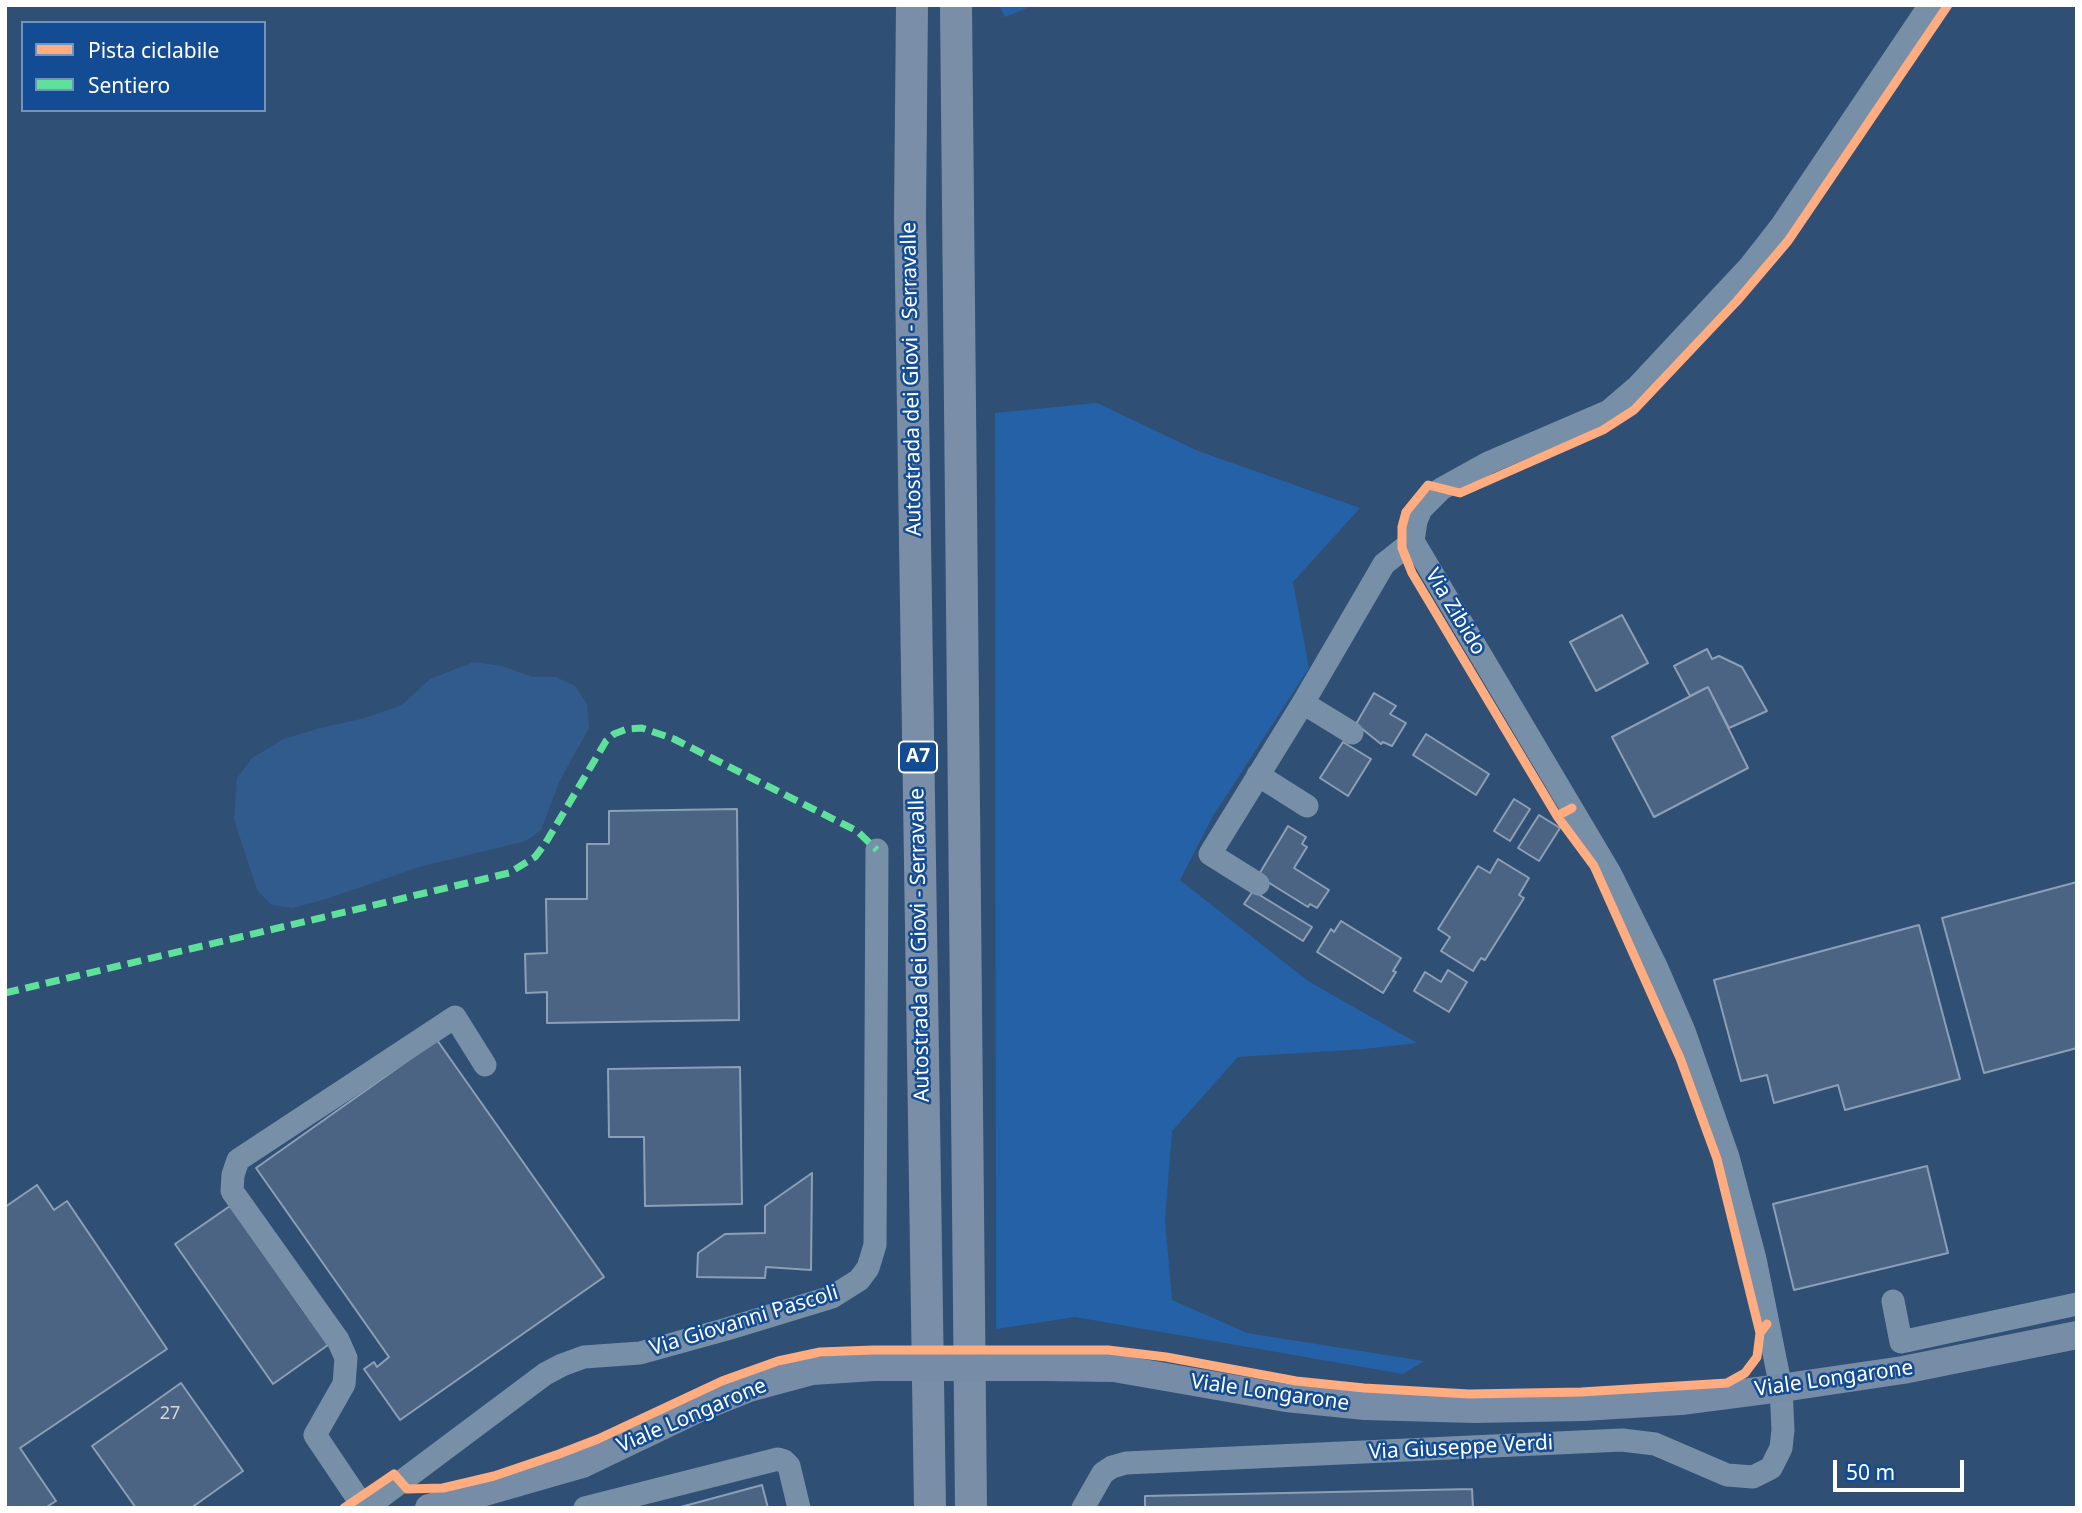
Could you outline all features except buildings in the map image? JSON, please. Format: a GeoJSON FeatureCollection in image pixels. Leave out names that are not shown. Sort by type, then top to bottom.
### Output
{"type":"FeatureCollection","features":[{"type":"Feature","properties":{"kind":"highway","name":"Autostrada dei Giovi - Serravalle"},"geometry":{"type":"LineString","coordinates":[[912,5],[910,218],[930,1508]]}},
{"type":"Feature","properties":{"kind":"highway","name":"A7"},"geometry":{"type":"LineString","coordinates":[[956,5],[971,1508]]}},
{"type":"Feature","properties":{"kind":"main road","name":"Viale Longarone"},"geometry":{"type":"LineString","coordinates":[[429,1508],[582,1464],[699,1408],[749,1388],[812,1371],[874,1367],[1114,1368],[1286,1398],[1365,1406],[1474,1409],[1583,1407],[1681,1401],[1781,1388],[1903,1370],[2077,1335]]}},
{"type":"Feature","properties":{"kind":"main road","name":"Viale Longarone"},"geometry":{"type":"LineString","coordinates":[[445,1508],[481,1494]]}},
{"type":"Feature","properties":{"kind":"street"},"geometry":{"type":"LineString","coordinates":[[1258,884],[1210,854],[1384,564],[1413,541],[1421,509],[1441,489],[1488,463],[1609,411],[1645,379],[1750,266],[1782,225],[1930,5]]}},
{"type":"Feature","properties":{"kind":"street","name":"Via Zibido"},"geometry":{"type":"LineString","coordinates":[[1413,541],[1610,873],[1656,966],[1684,1031],[1728,1157],[1755,1259],[1781,1388]]}},
{"type":"Feature","properties":{"kind":"street"},"geometry":{"type":"LineString","coordinates":[[1303,703],[1352,733]]}},
{"type":"Feature","properties":{"kind":"street"},"geometry":{"type":"LineString","coordinates":[[1258,775],[1307,806]]}},
{"type":"Feature","properties":{"kind":"street","name":"Via Giovanni Pascoli"},"geometry":{"type":"LineString","coordinates":[[365,1508],[533,1382],[562,1365],[584,1357],[639,1353],[702,1336],[832,1297],[859,1280],[868,1268],[874,1245],[877,850]]}},
{"type":"Feature","properties":{"kind":"street"},"geometry":{"type":"LineString","coordinates":[[365,1508],[315,1435],[344,1384],[346,1358],[338,1340],[232,1191],[233,1175],[239,1160],[455,1017],[485,1065]]}},
{"type":"Feature","properties":{"kind":"street"},"geometry":{"type":"LineString","coordinates":[[1893,1301],[1901,1342],[2077,1304]]}},
{"type":"Feature","properties":{"kind":"street","name":"Via Giuseppe Verdi"},"geometry":{"type":"LineString","coordinates":[[1083,1508],[1103,1473],[1126,1463],[1622,1440],[1655,1444],[1727,1475],[1753,1477],[1771,1468],[1782,1448],[1781,1388]]}},
{"type":"Feature","properties":{"kind":"street"},"geometry":{"type":"LineString","coordinates":[[585,1508],[778,1459],[789,1466],[799,1508]]}},
{"type":"Feature","properties":{"kind":"shaded area"},"geometry":{"type":"Polygon","coordinates":[[[999,5],[1034,5],[1005,17],[999,5]]]}},
{"type":"Feature","properties":{"kind":"shaded area"},"geometry":{"type":"Polygon","coordinates":[[[1097,403],[1198,451],[1360,508],[1293,582],[1309,668],[1213,816],[1180,880],[1308,981],[1417,1043],[1238,1057],[1172,1131],[1165,1221],[1172,1300],[1247,1333],[1424,1361],[1403,1374],[1075,1317],[996,1329],[995,413],[1097,403]]]}},
{"type":"Feature","properties":{"kind":"shaded area"},"geometry":{"type":"Polygon","coordinates":[[[474,662],[502,666],[532,677],[556,677],[575,686],[587,704],[589,728],[559,782],[541,830],[526,841],[419,867],[326,899],[292,908],[272,905],[257,890],[234,819],[237,778],[252,758],[284,739],[365,718],[402,705],[430,679],[474,662]]]}},
{"type":"Feature","properties":{"kind":"marked path"},"geometry":{"type":"LineString","coordinates":[[5,993],[509,873],[535,857],[606,741],[614,734],[627,729],[642,728],[674,739],[857,831],[877,850]]}},
{"type":"Feature","properties":{"kind":"cycle path"},"geometry":{"type":"LineString","coordinates":[[1572,808],[1557,816],[1412,573],[1402,548],[1402,527],[1406,512],[1428,485],[1460,493],[1603,430],[1634,410],[1737,301],[1788,241],[1948,5]]}},
{"type":"Feature","properties":{"kind":"cycle path"},"geometry":{"type":"LineString","coordinates":[[1557,816],[1594,866],[1680,1058],[1717,1159],[1760,1333]]}},
{"type":"Feature","properties":{"kind":"cycle path"},"geometry":{"type":"LineString","coordinates":[[344,1508],[394,1474],[407,1489],[443,1488],[494,1476],[598,1439],[722,1381],[778,1361],[820,1352],[1108,1350],[1166,1357],[1296,1381],[1364,1388],[1469,1394],[1581,1392],[1727,1383],[1745,1373],[1757,1357],[1760,1333],[1767,1324]]}}]}
